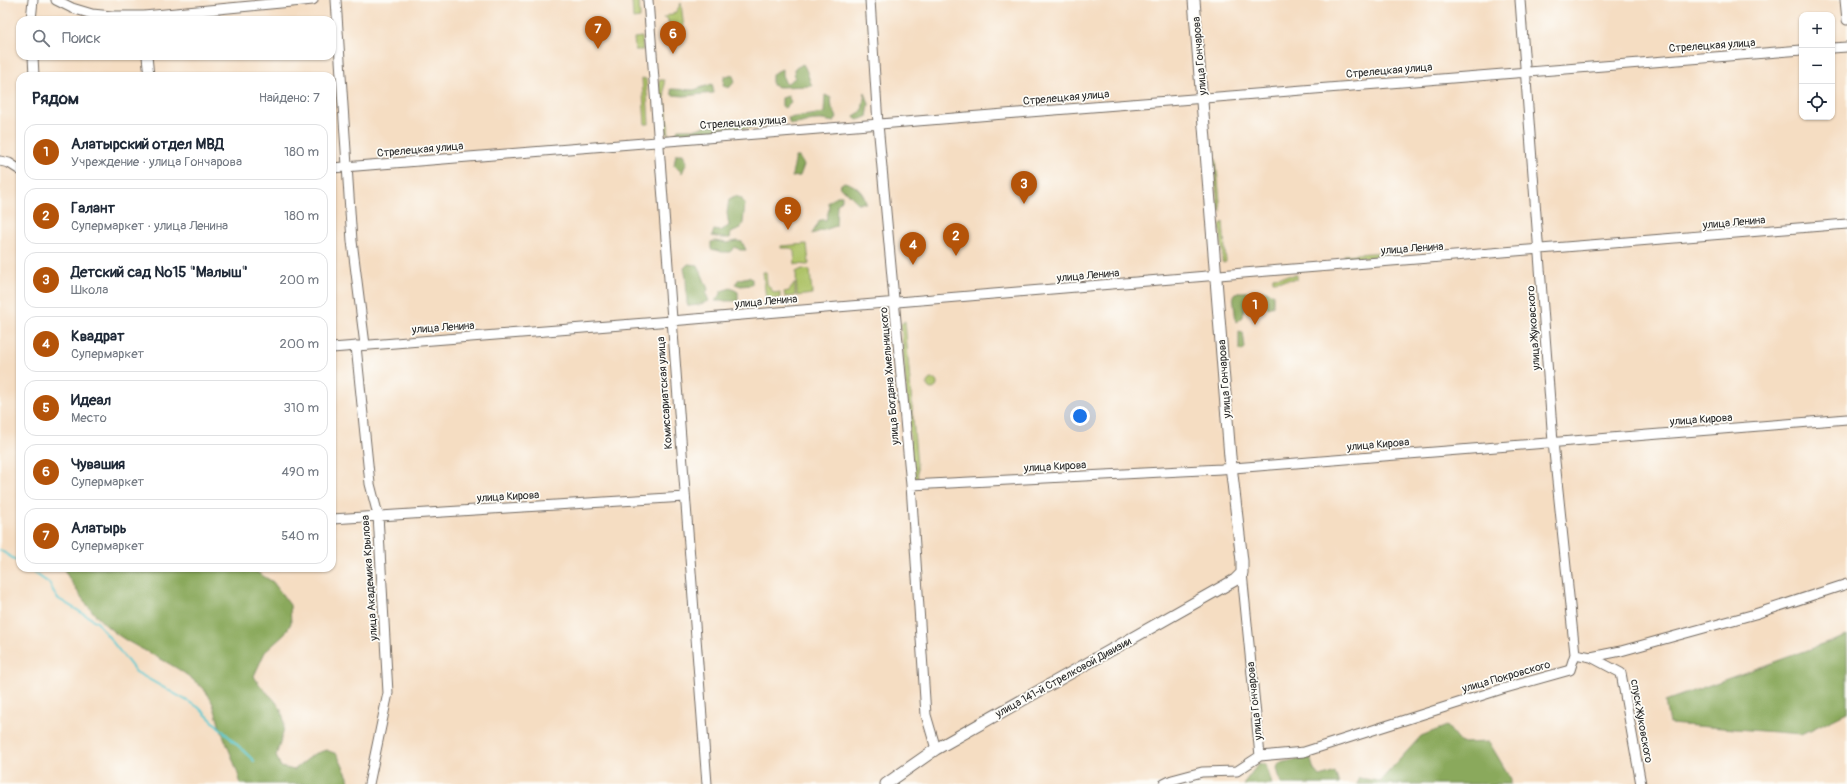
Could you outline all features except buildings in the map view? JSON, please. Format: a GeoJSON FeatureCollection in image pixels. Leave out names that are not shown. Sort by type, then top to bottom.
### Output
{"type":"FeatureCollection","features":[{"type":"Feature","properties":{"kind":"main road","name":"улица Гончарова"},"geometry":{"type":"LineString","coordinates":[[1194,0],[1231,468],[1242,561],[1242,573]]}},
{"type":"Feature","properties":{"kind":"main road","name":"улица 141-й Стрелковой Дивизии"},"geometry":{"type":"LineString","coordinates":[[886,784],[936,749],[1235,580],[1242,573]]}},
{"type":"Feature","properties":{"kind":"street"},"geometry":{"type":"LineString","coordinates":[[31,16],[33,0]]}},
{"type":"Feature","properties":{"kind":"street"},"geometry":{"type":"LineString","coordinates":[[56,0],[72,8],[92,14],[112,16]]}},
{"type":"Feature","properties":{"kind":"street"},"geometry":{"type":"LineString","coordinates":[[163,16],[313,0]]}},
{"type":"Feature","properties":{"kind":"street","name":"улица Академика Крылова"},"geometry":{"type":"LineString","coordinates":[[336,0],[370,484],[378,515],[388,693],[369,784]]}},
{"type":"Feature","properties":{"kind":"street","name":"Комиссариатская улица"},"geometry":{"type":"LineString","coordinates":[[648,0],[707,784]]}},
{"type":"Feature","properties":{"kind":"street","name":"улица Богдана Хмельницкого"},"geometry":{"type":"LineString","coordinates":[[870,0],[878,124],[911,485],[926,715],[936,749]]}},
{"type":"Feature","properties":{"kind":"street","name":"улица Жуковского"},"geometry":{"type":"LineString","coordinates":[[1520,0],[1553,442],[1575,654]]}},
{"type":"Feature","properties":{"kind":"street"},"geometry":{"type":"LineString","coordinates":[[1845,0],[1847,20]]}},
{"type":"Feature","properties":{"kind":"street"},"geometry":{"type":"LineString","coordinates":[[1835,48],[1847,46]]}},
{"type":"Feature","properties":{"kind":"street","name":"Стрелецкая улица"},"geometry":{"type":"LineString","coordinates":[[336,168],[1799,50]]}},
{"type":"Feature","properties":{"kind":"street"},"geometry":{"type":"LineString","coordinates":[[33,60],[34,72]]}},
{"type":"Feature","properties":{"kind":"street"},"geometry":{"type":"LineString","coordinates":[[147,60],[149,72]]}},
{"type":"Feature","properties":{"kind":"street"},"geometry":{"type":"LineString","coordinates":[[0,161],[9,163],[16,167]]}},
{"type":"Feature","properties":{"kind":"street","name":"улица Ленина"},"geometry":{"type":"LineString","coordinates":[[336,348],[1847,224]]}},
{"type":"Feature","properties":{"kind":"street","name":"улица Кирова"},"geometry":{"type":"LineString","coordinates":[[911,485],[1231,468],[1847,419]]}},
{"type":"Feature","properties":{"kind":"street","name":"улица Кирова"},"geometry":{"type":"LineString","coordinates":[[336,519],[685,497]]}},
{"type":"Feature","properties":{"kind":"street","name":"улица Гончарова"},"geometry":{"type":"LineString","coordinates":[[1242,573],[1260,756]]}},
{"type":"Feature","properties":{"kind":"street"},"geometry":{"type":"LineString","coordinates":[[1575,654],[1591,657],[1621,651],[1755,614],[1847,584]]}},
{"type":"Feature","properties":{"kind":"street","name":"улица Покровского"},"geometry":{"type":"LineString","coordinates":[[1164,784],[1172,780],[1202,772],[1237,771],[1260,756],[1304,752],[1502,689],[1570,670],[1575,654]]}},
{"type":"Feature","properties":{"kind":"street","name":"спуск Жуковского"},"geometry":{"type":"LineString","coordinates":[[1591,657],[1621,673],[1641,784]]}},
{"type":"Feature","properties":{"kind":"green space"},"geometry":{"type":"Polygon","coordinates":[[[632,0],[639,0],[640,18],[633,19],[632,0]]]}},
{"type":"Feature","properties":{"kind":"green space"},"geometry":{"type":"Polygon","coordinates":[[[681,3],[684,30],[664,31],[664,28],[669,28],[668,19],[663,18],[676,12],[681,3]]]}},
{"type":"Feature","properties":{"kind":"green space"},"geometry":{"type":"Polygon","coordinates":[[[642,37],[643,50],[635,50],[634,38],[642,37]]]}},
{"type":"Feature","properties":{"kind":"green space"},"geometry":{"type":"Polygon","coordinates":[[[803,64],[812,86],[779,87],[772,85],[772,74],[782,69],[782,75],[786,84],[795,78],[794,69],[803,64]]]}},
{"type":"Feature","properties":{"kind":"green space"},"geometry":{"type":"Polygon","coordinates":[[[732,74],[735,81],[729,88],[723,86],[724,77],[732,74]]]}},
{"type":"Feature","properties":{"kind":"green space"},"geometry":{"type":"Polygon","coordinates":[[[642,78],[646,79],[649,124],[645,124],[642,78]]]}},
{"type":"Feature","properties":{"kind":"green space"},"geometry":{"type":"Polygon","coordinates":[[[659,80],[664,80],[665,99],[661,99],[659,80]]]}},
{"type":"Feature","properties":{"kind":"green space"},"geometry":{"type":"Polygon","coordinates":[[[712,84],[714,93],[684,96],[672,95],[671,89],[694,90],[712,84]]]}},
{"type":"Feature","properties":{"kind":"green space"},"geometry":{"type":"Polygon","coordinates":[[[865,92],[869,104],[867,117],[857,120],[854,116],[862,111],[865,92]]]}},
{"type":"Feature","properties":{"kind":"green space"},"geometry":{"type":"Polygon","coordinates":[[[825,95],[831,98],[832,108],[837,117],[834,122],[818,120],[790,124],[788,118],[824,113],[825,95]]]}},
{"type":"Feature","properties":{"kind":"green space"},"geometry":{"type":"Polygon","coordinates":[[[788,96],[791,102],[785,108],[782,106],[782,98],[788,96]]]}},
{"type":"Feature","properties":{"kind":"green space"},"geometry":{"type":"Polygon","coordinates":[[[662,104],[666,104],[669,135],[664,131],[662,104]]]}},
{"type":"Feature","properties":{"kind":"green space"},"geometry":{"type":"Polygon","coordinates":[[[779,120],[780,125],[675,135],[678,129],[697,129],[707,125],[722,127],[743,122],[754,124],[779,120]]]}},
{"type":"Feature","properties":{"kind":"green space"},"geometry":{"type":"Polygon","coordinates":[[[676,154],[683,154],[687,162],[682,173],[674,165],[676,154]]]}},
{"type":"Feature","properties":{"kind":"green space"},"geometry":{"type":"Polygon","coordinates":[[[795,157],[799,157],[804,165],[800,176],[792,177],[795,162],[795,157]]]}},
{"type":"Feature","properties":{"kind":"green space"},"geometry":{"type":"Polygon","coordinates":[[[1216,159],[1221,212],[1218,209],[1214,163],[1216,159]]]}},
{"type":"Feature","properties":{"kind":"green space"},"geometry":{"type":"Polygon","coordinates":[[[844,182],[858,189],[863,195],[866,203],[858,203],[846,191],[842,190],[839,186],[844,182]]]}},
{"type":"Feature","properties":{"kind":"green space"},"geometry":{"type":"Polygon","coordinates":[[[735,196],[741,198],[745,204],[743,223],[740,229],[731,233],[730,238],[712,236],[714,230],[720,231],[729,226],[727,213],[729,199],[735,196]]]}},
{"type":"Feature","properties":{"kind":"green space"},"geometry":{"type":"Polygon","coordinates":[[[837,196],[842,196],[842,200],[837,205],[836,226],[812,234],[820,220],[826,220],[829,209],[828,202],[837,196]]]}},
{"type":"Feature","properties":{"kind":"green space"},"geometry":{"type":"Polygon","coordinates":[[[1223,222],[1226,262],[1223,263],[1220,226],[1223,222]]]}},
{"type":"Feature","properties":{"kind":"green space"},"geometry":{"type":"Polygon","coordinates":[[[715,241],[727,243],[737,241],[742,242],[746,250],[740,250],[735,247],[730,252],[722,252],[711,249],[711,242],[715,241]]]}},
{"type":"Feature","properties":{"kind":"green space"},"geometry":{"type":"Polygon","coordinates":[[[807,244],[808,265],[795,264],[794,251],[790,248],[781,248],[781,246],[807,244]]]}},
{"type":"Feature","properties":{"kind":"green space"},"geometry":{"type":"Polygon","coordinates":[[[1384,252],[1385,256],[1346,259],[1344,255],[1384,252]]]}},
{"type":"Feature","properties":{"kind":"green space"},"geometry":{"type":"Polygon","coordinates":[[[688,264],[698,265],[708,289],[706,294],[709,301],[699,305],[689,306],[687,304],[684,268],[688,264]]]}},
{"type":"Feature","properties":{"kind":"green space"},"geometry":{"type":"Polygon","coordinates":[[[802,269],[810,270],[812,294],[797,296],[796,272],[802,269]]]}},
{"type":"Feature","properties":{"kind":"green space"},"geometry":{"type":"Polygon","coordinates":[[[763,272],[766,272],[767,284],[774,293],[780,292],[780,298],[766,299],[763,272]]]}},
{"type":"Feature","properties":{"kind":"green space"},"geometry":{"type":"Polygon","coordinates":[[[1297,275],[1297,279],[1273,281],[1273,277],[1297,275]]]}},
{"type":"Feature","properties":{"kind":"green space"},"geometry":{"type":"Polygon","coordinates":[[[749,277],[752,279],[752,285],[741,286],[735,284],[739,279],[749,277]]]}},
{"type":"Feature","properties":{"kind":"green space"},"geometry":{"type":"Polygon","coordinates":[[[795,283],[795,296],[785,297],[784,292],[789,291],[795,283]]]}},
{"type":"Feature","properties":{"kind":"green space"},"geometry":{"type":"Polygon","coordinates":[[[731,288],[738,292],[738,301],[715,301],[721,294],[721,291],[731,288]]]}},
{"type":"Feature","properties":{"kind":"green space"},"geometry":{"type":"Polygon","coordinates":[[[1266,291],[1273,294],[1273,306],[1268,308],[1264,301],[1245,302],[1243,317],[1236,322],[1233,295],[1241,292],[1266,291]]]}},
{"type":"Feature","properties":{"kind":"green space"},"geometry":{"type":"Polygon","coordinates":[[[905,321],[918,479],[913,475],[901,324],[905,321]]]}},
{"type":"Feature","properties":{"kind":"green space"},"geometry":{"type":"Polygon","coordinates":[[[1239,331],[1243,332],[1245,348],[1242,351],[1239,350],[1239,331]]]}},
{"type":"Feature","properties":{"kind":"green space"},"geometry":{"type":"Polygon","coordinates":[[[930,379],[934,379],[936,380],[936,388],[930,389],[927,386],[927,382],[930,379]]]}},
{"type":"Feature","properties":{"kind":"green space"},"geometry":{"type":"Polygon","coordinates":[[[66,572],[257,572],[273,582],[290,605],[291,623],[285,634],[265,652],[254,676],[282,711],[284,724],[282,737],[276,756],[281,767],[294,770],[314,754],[326,750],[337,754],[348,777],[349,784],[241,784],[213,705],[205,691],[179,669],[118,635],[99,619],[66,572]]]}},
{"type":"Feature","properties":{"kind":"green space"},"geometry":{"type":"Polygon","coordinates":[[[1847,636],[1847,712],[1802,734],[1669,724],[1665,701],[1847,636]]]}},
{"type":"Feature","properties":{"kind":"green space"},"geometry":{"type":"Polygon","coordinates":[[[1447,726],[1461,743],[1489,742],[1511,779],[1511,784],[1356,784],[1359,778],[1380,781],[1421,736],[1447,726]]]}},
{"type":"Feature","properties":{"kind":"green space"},"geometry":{"type":"Polygon","coordinates":[[[1310,757],[1314,770],[1320,777],[1335,772],[1339,784],[1281,784],[1277,768],[1279,763],[1310,757]]]}},
{"type":"Feature","properties":{"kind":"green space"},"geometry":{"type":"Polygon","coordinates":[[[1259,763],[1266,765],[1272,784],[1243,784],[1259,763]]]}},
{"type":"Feature","properties":{"kind":"waterway"},"geometry":{"type":"LineString","coordinates":[[0,550],[16,560]]}},
{"type":"Feature","properties":{"kind":"waterway"},"geometry":{"type":"LineString","coordinates":[[33,572],[49,583],[57,598],[97,622],[136,672],[198,707],[254,761]]}},
{"type":"Feature","properties":{"kind":"place","name":"Алатырь"},"geometry":{"type":"Point","coordinates":[598,49]}},
{"type":"Feature","properties":{"kind":"place","name":"Чувашия"},"geometry":{"type":"Point","coordinates":[673,54]}},
{"type":"Feature","properties":{"kind":"place","name":"Детский сад №15 \"Малыш\""},"geometry":{"type":"Point","coordinates":[1024,204]}},
{"type":"Feature","properties":{"kind":"place","name":"Идеал"},"geometry":{"type":"Point","coordinates":[788,230]}},
{"type":"Feature","properties":{"kind":"place","name":"Галант"},"geometry":{"type":"Point","coordinates":[956,256]}},
{"type":"Feature","properties":{"kind":"place","name":"Квадрат"},"geometry":{"type":"Point","coordinates":[913,265]}},
{"type":"Feature","properties":{"kind":"place","name":"Алатырский отдел МВД"},"geometry":{"type":"Point","coordinates":[1255,325]}}]}
